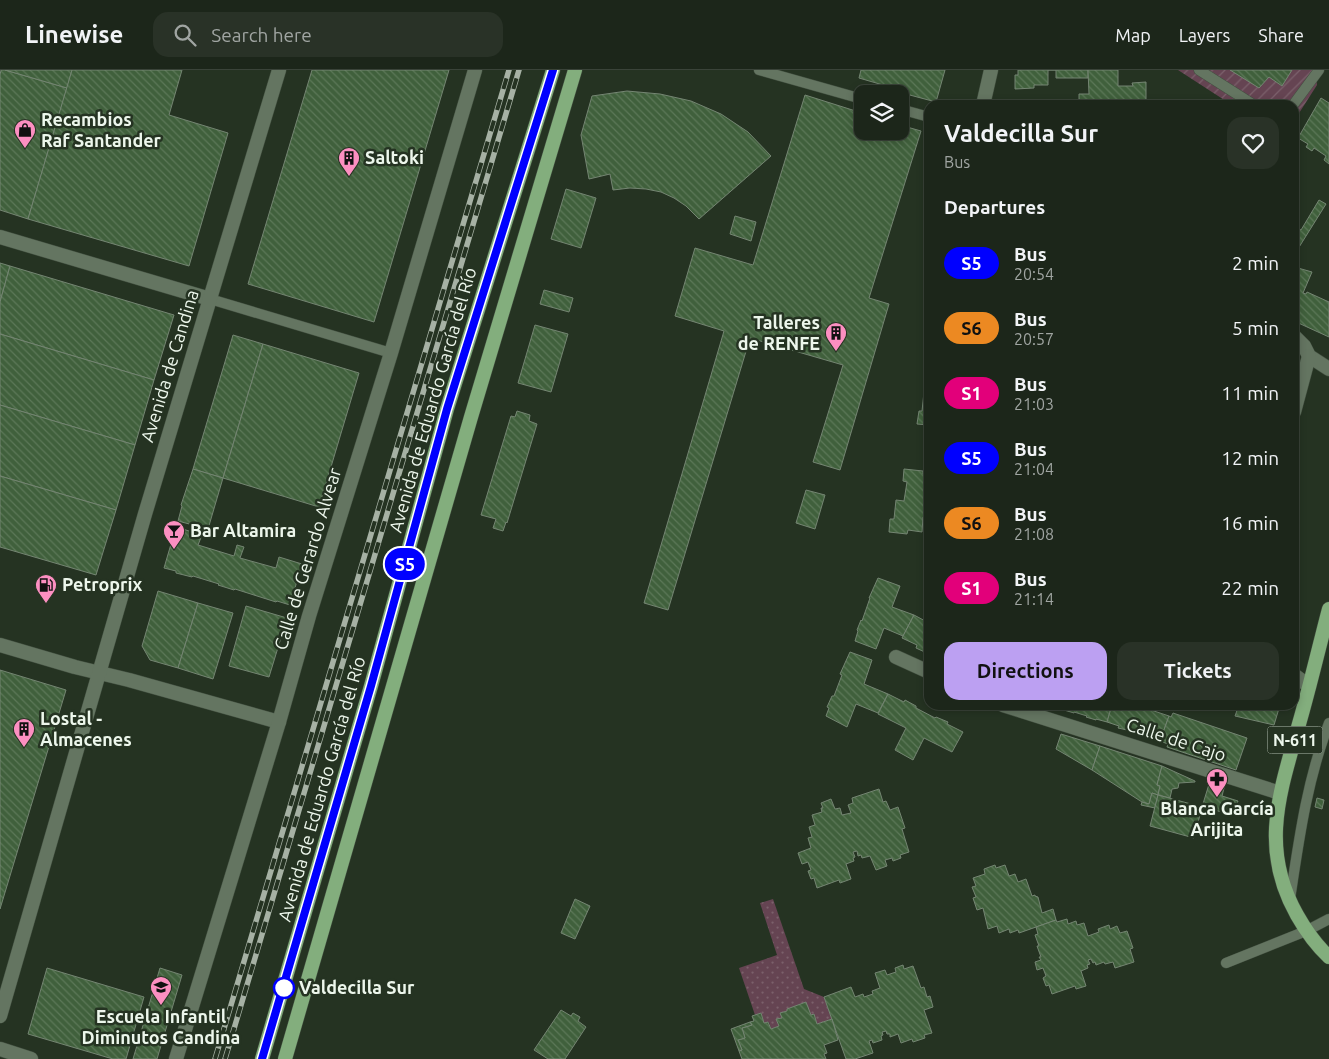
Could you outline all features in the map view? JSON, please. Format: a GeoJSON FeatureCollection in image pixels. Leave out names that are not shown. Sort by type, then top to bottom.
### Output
{"type":"FeatureCollection","features":[{"type":"Feature","properties":{"kind":"highway","name":"Avenida de Eduardo García del Río"},"geometry":{"type":"LineString","coordinates":[[262,1059],[368,696],[447,409],[553,70]]}},
{"type":"Feature","properties":{"kind":"highway"},"geometry":{"type":"LineString","coordinates":[[285,1059],[471,417],[576,70]]}},
{"type":"Feature","properties":{"kind":"highway","name":"N-611"},"geometry":{"type":"LineString","coordinates":[[1329,609],[1280,793],[1275,830],[1276,857],[1289,902],[1306,931],[1317,946],[1329,957]]}},
{"type":"Feature","properties":{"kind":"street","name":"Avenida de Candina"},"geometry":{"type":"LineString","coordinates":[[0,1016],[145,514],[279,70]]}},
{"type":"Feature","properties":{"kind":"street","name":"Calle de Gerardo Alvear"},"geometry":{"type":"LineString","coordinates":[[176,1059],[475,70]]}},
{"type":"Feature","properties":{"kind":"street"},"geometry":{"type":"LineString","coordinates":[[984,100],[990,70]]}},
{"type":"Feature","properties":{"kind":"street"},"geometry":{"type":"LineString","coordinates":[[0,237],[210,299]]}},
{"type":"Feature","properties":{"kind":"street"},"geometry":{"type":"LineString","coordinates":[[1299,341],[1309,356],[1329,369]]}},
{"type":"Feature","properties":{"kind":"street"},"geometry":{"type":"LineString","coordinates":[[1299,393],[1309,356]]}},
{"type":"Feature","properties":{"kind":"street"},"geometry":{"type":"LineString","coordinates":[[0,644],[279,722]]}},
{"type":"Feature","properties":{"kind":"street"},"geometry":{"type":"LineString","coordinates":[[896,657],[924,670]]}},
{"type":"Feature","properties":{"kind":"street"},"geometry":{"type":"LineString","coordinates":[[1299,679],[1309,686]]}},
{"type":"Feature","properties":{"kind":"street","name":"Calle de Cajo"},"geometry":{"type":"LineString","coordinates":[[1019,710],[1280,793]]}},
{"type":"Feature","properties":{"kind":"street"},"geometry":{"type":"LineString","coordinates":[[0,1050],[32,1059]]}},
{"type":"Feature","properties":{"kind":"lane"},"geometry":{"type":"LineString","coordinates":[[759,70],[773,72],[854,97]]}},
{"type":"Feature","properties":{"kind":"lane"},"geometry":{"type":"LineString","coordinates":[[1200,70],[1246,100]]}},
{"type":"Feature","properties":{"kind":"lane"},"geometry":{"type":"LineString","coordinates":[[1296,100],[1320,70]]}},
{"type":"Feature","properties":{"kind":"lane"},"geometry":{"type":"LineString","coordinates":[[909,111],[924,116]]}},
{"type":"Feature","properties":{"kind":"lane"},"geometry":{"type":"LineString","coordinates":[[210,299],[391,352]]}},
{"type":"Feature","properties":{"kind":"lane"},"geometry":{"type":"LineString","coordinates":[[1289,902],[1304,806],[1320,745],[1329,722]]}},
{"type":"Feature","properties":{"kind":"lane"},"geometry":{"type":"LineString","coordinates":[[1226,963],[1306,931],[1329,919]]}},
{"type":"Feature","properties":{"kind":"shaded area"},"geometry":{"type":"Polygon","coordinates":[[[1178,70],[1316,70],[1317,85],[1299,113],[1299,100],[1224,100],[1178,70]]]}},
{"type":"Feature","properties":{"kind":"shaded area"},"geometry":{"type":"Polygon","coordinates":[[[773,899],[804,989],[824,997],[832,1019],[817,1024],[814,1015],[787,1009],[787,1011],[781,1013],[782,1018],[777,1019],[779,1026],[771,1029],[769,1022],[764,1023],[761,1013],[755,1015],[739,968],[777,955],[760,903],[773,899]]]}},
{"type":"Feature","properties":{"kind":"building","name":"Recambios Raf Santander"},"geometry":{"type":"Polygon","coordinates":[[[1,70],[67,88],[28,219],[0,210],[1,70]]]}},
{"type":"Feature","properties":{"kind":"building"},"geometry":{"type":"Polygon","coordinates":[[[5,70],[72,70],[67,88],[5,70]]]}},
{"type":"Feature","properties":{"kind":"building"},"geometry":{"type":"Polygon","coordinates":[[[72,70],[182,70],[169,115],[228,133],[189,266],[28,219],[72,70]]]}},
{"type":"Feature","properties":{"kind":"building","name":"Saltoki"},"geometry":{"type":"Polygon","coordinates":[[[312,70],[449,70],[374,322],[248,284],[312,70]]]}},
{"type":"Feature","properties":{"kind":"building"},"geometry":{"type":"Polygon","coordinates":[[[861,70],[945,70],[937,100],[909,95],[909,85],[883,85],[859,78],[861,70]]]}},
{"type":"Feature","properties":{"kind":"building"},"geometry":{"type":"Polygon","coordinates":[[[1018,70],[1048,70],[1048,85],[1034,85],[1034,88],[1015,89],[1015,75],[1018,75],[1018,70]]]}},
{"type":"Feature","properties":{"kind":"building"},"geometry":{"type":"Polygon","coordinates":[[[1056,70],[1088,70],[1088,78],[1056,78],[1056,70]]]}},
{"type":"Feature","properties":{"kind":"building"},"geometry":{"type":"Polygon","coordinates":[[[1088,70],[1118,70],[1118,86],[1133,86],[1132,83],[1146,82],[1146,100],[1079,100],[1079,94],[1089,94],[1088,70]]]}},
{"type":"Feature","properties":{"kind":"building"},"geometry":{"type":"Polygon","coordinates":[[[1230,70],[1292,70],[1282,86],[1269,77],[1259,88],[1230,70]]]}},
{"type":"Feature","properties":{"kind":"building"},"geometry":{"type":"Polygon","coordinates":[[[627,91],[660,94],[691,101],[721,114],[748,132],[771,156],[699,219],[686,206],[661,192],[630,188],[613,190],[610,174],[589,179],[581,135],[592,96],[627,91]]]}},
{"type":"Feature","properties":{"kind":"building","name":"Talleres de RENFE"},"geometry":{"type":"Polygon","coordinates":[[[805,95],[854,110],[854,140],[909,140],[909,128],[921,131],[869,298],[889,304],[840,470],[813,462],[843,365],[750,338],[668,610],[644,603],[724,331],[675,316],[695,248],[753,265],[805,95]]]}},
{"type":"Feature","properties":{"kind":"building"},"geometry":{"type":"Polygon","coordinates":[[[1321,98],[1329,103],[1329,164],[1324,160],[1326,156],[1314,148],[1312,151],[1306,147],[1308,144],[1299,139],[1321,98]]]}},
{"type":"Feature","properties":{"kind":"building"},"geometry":{"type":"Polygon","coordinates":[[[566,189],[596,198],[581,248],[551,239],[566,189]]]}},
{"type":"Feature","properties":{"kind":"building"},"geometry":{"type":"Polygon","coordinates":[[[1319,200],[1326,204],[1299,247],[1299,229],[1301,230],[1319,200]]]}},
{"type":"Feature","properties":{"kind":"building"},"geometry":{"type":"Polygon","coordinates":[[[735,216],[756,222],[751,241],[730,234],[735,216]]]}},
{"type":"Feature","properties":{"kind":"building"},"geometry":{"type":"Polygon","coordinates":[[[0,263],[10,266],[0,302],[0,263]]]}},
{"type":"Feature","properties":{"kind":"building"},"geometry":{"type":"Polygon","coordinates":[[[10,266],[174,315],[154,380],[0,334],[0,302],[10,266]]]}},
{"type":"Feature","properties":{"kind":"building"},"geometry":{"type":"Polygon","coordinates":[[[1299,268],[1312,272],[1303,293],[1306,294],[1307,292],[1329,302],[1329,337],[1299,323],[1299,268]]]}},
{"type":"Feature","properties":{"kind":"building"},"geometry":{"type":"Polygon","coordinates":[[[544,290],[573,298],[569,312],[540,304],[544,290]]]}},
{"type":"Feature","properties":{"kind":"building"},"geometry":{"type":"Polygon","coordinates":[[[535,325],[568,334],[551,392],[518,383],[535,325]]]}},
{"type":"Feature","properties":{"kind":"building"},"geometry":{"type":"Polygon","coordinates":[[[0,334],[154,380],[135,445],[0,405],[0,334]]]}},
{"type":"Feature","properties":{"kind":"building"},"geometry":{"type":"Polygon","coordinates":[[[233,335],[263,344],[223,478],[193,469],[233,335]]]}},
{"type":"Feature","properties":{"kind":"building"},"geometry":{"type":"Polygon","coordinates":[[[263,344],[359,373],[319,507],[223,478],[263,344]]]}},
{"type":"Feature","properties":{"kind":"building"},"geometry":{"type":"Polygon","coordinates":[[[924,392],[924,425],[917,424],[919,411],[922,411],[924,392]]]}},
{"type":"Feature","properties":{"kind":"building"},"geometry":{"type":"Polygon","coordinates":[[[0,405],[135,445],[116,510],[0,476],[0,405]]]}},
{"type":"Feature","properties":{"kind":"building"},"geometry":{"type":"Polygon","coordinates":[[[517,411],[530,415],[529,421],[537,424],[503,531],[493,528],[496,519],[481,515],[511,416],[515,417],[517,411]]]}},
{"type":"Feature","properties":{"kind":"building"},"geometry":{"type":"Polygon","coordinates":[[[193,469],[223,478],[208,529],[178,521],[181,505],[193,469]]]}},
{"type":"Feature","properties":{"kind":"building"},"geometry":{"type":"Polygon","coordinates":[[[904,469],[923,471],[924,517],[922,532],[908,530],[907,534],[889,532],[890,519],[894,519],[896,500],[904,501],[907,482],[903,481],[904,469]]]}},
{"type":"Feature","properties":{"kind":"building"},"geometry":{"type":"Polygon","coordinates":[[[0,476],[116,510],[96,575],[0,547],[0,476]]]}},
{"type":"Feature","properties":{"kind":"building"},"geometry":{"type":"Polygon","coordinates":[[[806,490],[825,495],[815,529],[796,523],[806,490]]]}},
{"type":"Feature","properties":{"kind":"building"},"geometry":{"type":"Polygon","coordinates":[[[176,527],[202,535],[198,545],[234,556],[237,545],[244,547],[240,558],[276,568],[279,557],[302,564],[290,605],[164,568],[176,527]]]}},
{"type":"Feature","properties":{"kind":"building"},"geometry":{"type":"Polygon","coordinates":[[[878,578],[900,586],[892,607],[914,615],[903,636],[884,628],[876,649],[855,641],[857,630],[878,578]]]}},
{"type":"Feature","properties":{"kind":"building"},"geometry":{"type":"Polygon","coordinates":[[[158,591],[198,603],[178,668],[150,660],[142,646],[158,591]]]}},
{"type":"Feature","properties":{"kind":"building"},"geometry":{"type":"Polygon","coordinates":[[[198,603],[233,613],[213,679],[178,668],[198,603]]]}},
{"type":"Feature","properties":{"kind":"building"},"geometry":{"type":"Polygon","coordinates":[[[246,606],[287,618],[269,677],[229,666],[246,606]]]}},
{"type":"Feature","properties":{"kind":"building"},"geometry":{"type":"Polygon","coordinates":[[[914,615],[924,620],[924,652],[916,648],[917,645],[902,638],[914,615]]]}},
{"type":"Feature","properties":{"kind":"building"},"geometry":{"type":"Polygon","coordinates":[[[850,652],[872,660],[864,684],[888,694],[878,713],[856,704],[847,727],[826,716],[829,708],[827,707],[832,696],[834,696],[842,675],[840,674],[850,652]]]}},
{"type":"Feature","properties":{"kind":"building","name":"Lostal - Almacenes"},"geometry":{"type":"Polygon","coordinates":[[[0,670],[66,690],[0,909],[0,670]]]}},
{"type":"Feature","properties":{"kind":"building"},"geometry":{"type":"Polygon","coordinates":[[[888,694],[904,702],[905,700],[916,706],[916,708],[935,718],[948,722],[947,724],[963,732],[952,752],[924,738],[913,760],[895,750],[906,728],[878,714],[888,694]]]}},
{"type":"Feature","properties":{"kind":"building"},"geometry":{"type":"Polygon","coordinates":[[[1064,710],[1111,710],[1107,722],[1064,710]]]}},
{"type":"Feature","properties":{"kind":"building"},"geometry":{"type":"Polygon","coordinates":[[[1111,710],[1151,710],[1169,716],[1160,741],[1150,736],[1150,738],[1140,735],[1141,733],[1118,728],[1119,726],[1107,722],[1111,710]]]}},
{"type":"Feature","properties":{"kind":"building"},"geometry":{"type":"Polygon","coordinates":[[[1237,710],[1278,710],[1274,725],[1235,716],[1237,710]]]}},
{"type":"Feature","properties":{"kind":"building"},"geometry":{"type":"Polygon","coordinates":[[[1173,713],[1247,738],[1236,770],[1167,747],[1168,744],[1160,741],[1169,716],[1171,717],[1173,713]]]}},
{"type":"Feature","properties":{"kind":"building"},"geometry":{"type":"Polygon","coordinates":[[[1061,734],[1100,746],[1092,770],[1056,749],[1061,734]]]}},
{"type":"Feature","properties":{"kind":"building"},"geometry":{"type":"Polygon","coordinates":[[[1100,746],[1162,766],[1157,785],[1160,786],[1158,795],[1152,793],[1149,804],[1142,802],[1092,770],[1100,746]]]}},
{"type":"Feature","properties":{"kind":"building"},"geometry":{"type":"Polygon","coordinates":[[[1162,766],[1195,782],[1179,783],[1178,788],[1172,789],[1170,798],[1158,795],[1160,786],[1157,785],[1162,766]]]}},
{"type":"Feature","properties":{"kind":"building","name":"Blanca García Arijita"},"geometry":{"type":"Polygon","coordinates":[[[1210,781],[1225,784],[1222,796],[1238,801],[1234,815],[1202,807],[1210,781]]]}},
{"type":"Feature","properties":{"kind":"building"},"geometry":{"type":"Polygon","coordinates":[[[879,789],[883,802],[886,801],[890,810],[898,807],[905,828],[902,829],[909,852],[900,855],[901,858],[893,861],[892,858],[885,860],[887,866],[876,870],[870,856],[862,858],[861,855],[858,856],[857,851],[853,852],[854,861],[846,864],[851,879],[840,883],[839,880],[817,888],[814,878],[811,879],[808,871],[811,870],[808,862],[802,864],[798,853],[811,848],[808,838],[812,837],[809,827],[815,825],[812,815],[822,812],[821,803],[831,799],[835,809],[840,808],[842,815],[851,813],[848,805],[853,803],[852,798],[879,789]]]}},
{"type":"Feature","properties":{"kind":"building"},"geometry":{"type":"Polygon","coordinates":[[[1152,793],[1158,795],[1155,808],[1141,805],[1142,802],[1149,804],[1152,793]]]}},
{"type":"Feature","properties":{"kind":"building"},"geometry":{"type":"Polygon","coordinates":[[[1158,795],[1202,807],[1194,838],[1150,826],[1158,795]]]}},
{"type":"Feature","properties":{"kind":"building"},"geometry":{"type":"Polygon","coordinates":[[[1317,798],[1324,800],[1322,809],[1315,807],[1317,798]]]}},
{"type":"Feature","properties":{"kind":"building"},"geometry":{"type":"Polygon","coordinates":[[[995,865],[996,868],[1005,865],[1009,876],[1015,874],[1018,882],[1026,879],[1032,896],[1038,897],[1042,913],[1053,909],[1056,920],[1019,933],[1018,930],[1010,933],[1009,929],[999,933],[997,926],[988,929],[983,908],[977,910],[973,898],[976,897],[972,887],[976,886],[973,878],[985,874],[984,869],[995,865]]]}},
{"type":"Feature","properties":{"kind":"building"},"geometry":{"type":"Polygon","coordinates":[[[575,899],[590,906],[575,939],[561,933],[575,899]]]}},
{"type":"Feature","properties":{"kind":"building"},"geometry":{"type":"Polygon","coordinates":[[[1067,919],[1068,924],[1076,921],[1077,925],[1084,923],[1088,936],[1099,932],[1098,929],[1109,925],[1110,929],[1117,926],[1120,933],[1127,931],[1133,948],[1130,949],[1134,962],[1115,968],[1113,962],[1105,964],[1104,962],[1096,965],[1091,959],[1088,960],[1090,964],[1087,965],[1088,968],[1081,971],[1086,986],[1076,989],[1075,986],[1052,994],[1049,985],[1046,986],[1043,978],[1046,976],[1043,968],[1037,970],[1035,962],[1041,960],[1035,935],[1038,934],[1036,927],[1056,920],[1057,922],[1067,919]]]}},
{"type":"Feature","properties":{"kind":"building"},"geometry":{"type":"Polygon","coordinates":[[[903,965],[904,969],[913,966],[921,988],[924,987],[927,997],[930,996],[933,1007],[924,1010],[932,1033],[924,1035],[925,1038],[913,1042],[912,1039],[901,1043],[898,1034],[890,1037],[890,1034],[887,1034],[886,1031],[882,1032],[882,1040],[873,1043],[872,1040],[869,1041],[873,1053],[855,1059],[846,1059],[824,997],[851,987],[855,997],[863,994],[864,997],[873,994],[872,991],[880,988],[875,973],[885,970],[887,975],[896,972],[895,968],[903,965]]]}},
{"type":"Feature","properties":{"kind":"building"},"geometry":{"type":"Polygon","coordinates":[[[47,968],[144,997],[126,1059],[113,1059],[28,1034],[47,968]]]}},
{"type":"Feature","properties":{"kind":"building","name":"Escuela Infantil Diminutos Candina"},"geometry":{"type":"Polygon","coordinates":[[[160,968],[182,975],[157,1059],[133,1059],[160,968]]]}},
{"type":"Feature","properties":{"kind":"building"},"geometry":{"type":"Polygon","coordinates":[[[806,1002],[811,1015],[814,1014],[817,1024],[832,1019],[838,1040],[824,1045],[827,1053],[824,1054],[826,1059],[742,1059],[739,1051],[742,1050],[738,1040],[745,1038],[742,1028],[752,1025],[750,1022],[754,1021],[752,1016],[761,1013],[764,1023],[768,1022],[771,1029],[779,1026],[776,1019],[782,1018],[780,1013],[806,1002]]]}},
{"type":"Feature","properties":{"kind":"building"},"geometry":{"type":"Polygon","coordinates":[[[561,1010],[571,1016],[573,1013],[580,1017],[578,1021],[586,1027],[565,1059],[548,1059],[534,1050],[561,1010]]]}},
{"type":"Feature","properties":{"kind":"building"},"geometry":{"type":"Polygon","coordinates":[[[750,1022],[752,1025],[742,1028],[745,1038],[738,1040],[742,1050],[739,1051],[731,1029],[750,1022]]]}},
{"type":"Feature","properties":{"kind":"railway"},"geometry":{"type":"LineString","coordinates":[[215,1059],[509,70]]}},
{"type":"Feature","properties":{"kind":"railway"},"geometry":{"type":"LineString","coordinates":[[225,1059],[519,70]]}},
{"type":"Feature","properties":{"kind":"bus line","name":"S5"},"geometry":{"type":"LineString","coordinates":[[262,1059],[292,962],[371,686],[447,409],[553,70]]}},
{"type":"Feature","properties":{"kind":"place","name":"Recambios Raf Santander"},"geometry":{"type":"Point","coordinates":[25,149]}},
{"type":"Feature","properties":{"kind":"place","name":"Saltoki"},"geometry":{"type":"Point","coordinates":[349,177]}},
{"type":"Feature","properties":{"kind":"place","name":"Talleres de RENFE"},"geometry":{"type":"Point","coordinates":[836,352]}},
{"type":"Feature","properties":{"kind":"place","name":"Bar Altamira"},"geometry":{"type":"Point","coordinates":[174,550]}},
{"type":"Feature","properties":{"kind":"place","name":"Petroprix"},"geometry":{"type":"Point","coordinates":[46,604]}},
{"type":"Feature","properties":{"kind":"place","name":"Lostal - Almacenes"},"geometry":{"type":"Point","coordinates":[24,748]}},
{"type":"Feature","properties":{"kind":"place","name":"Blanca García Arijita"},"geometry":{"type":"Point","coordinates":[1217,798]}},
{"type":"Feature","properties":{"kind":"place","name":"Valdecilla Sur"},"geometry":{"type":"Point","coordinates":[284,988]}},
{"type":"Feature","properties":{"kind":"place","name":"Escuela Infantil Diminutos Candina"},"geometry":{"type":"Point","coordinates":[161,1006]}}]}
